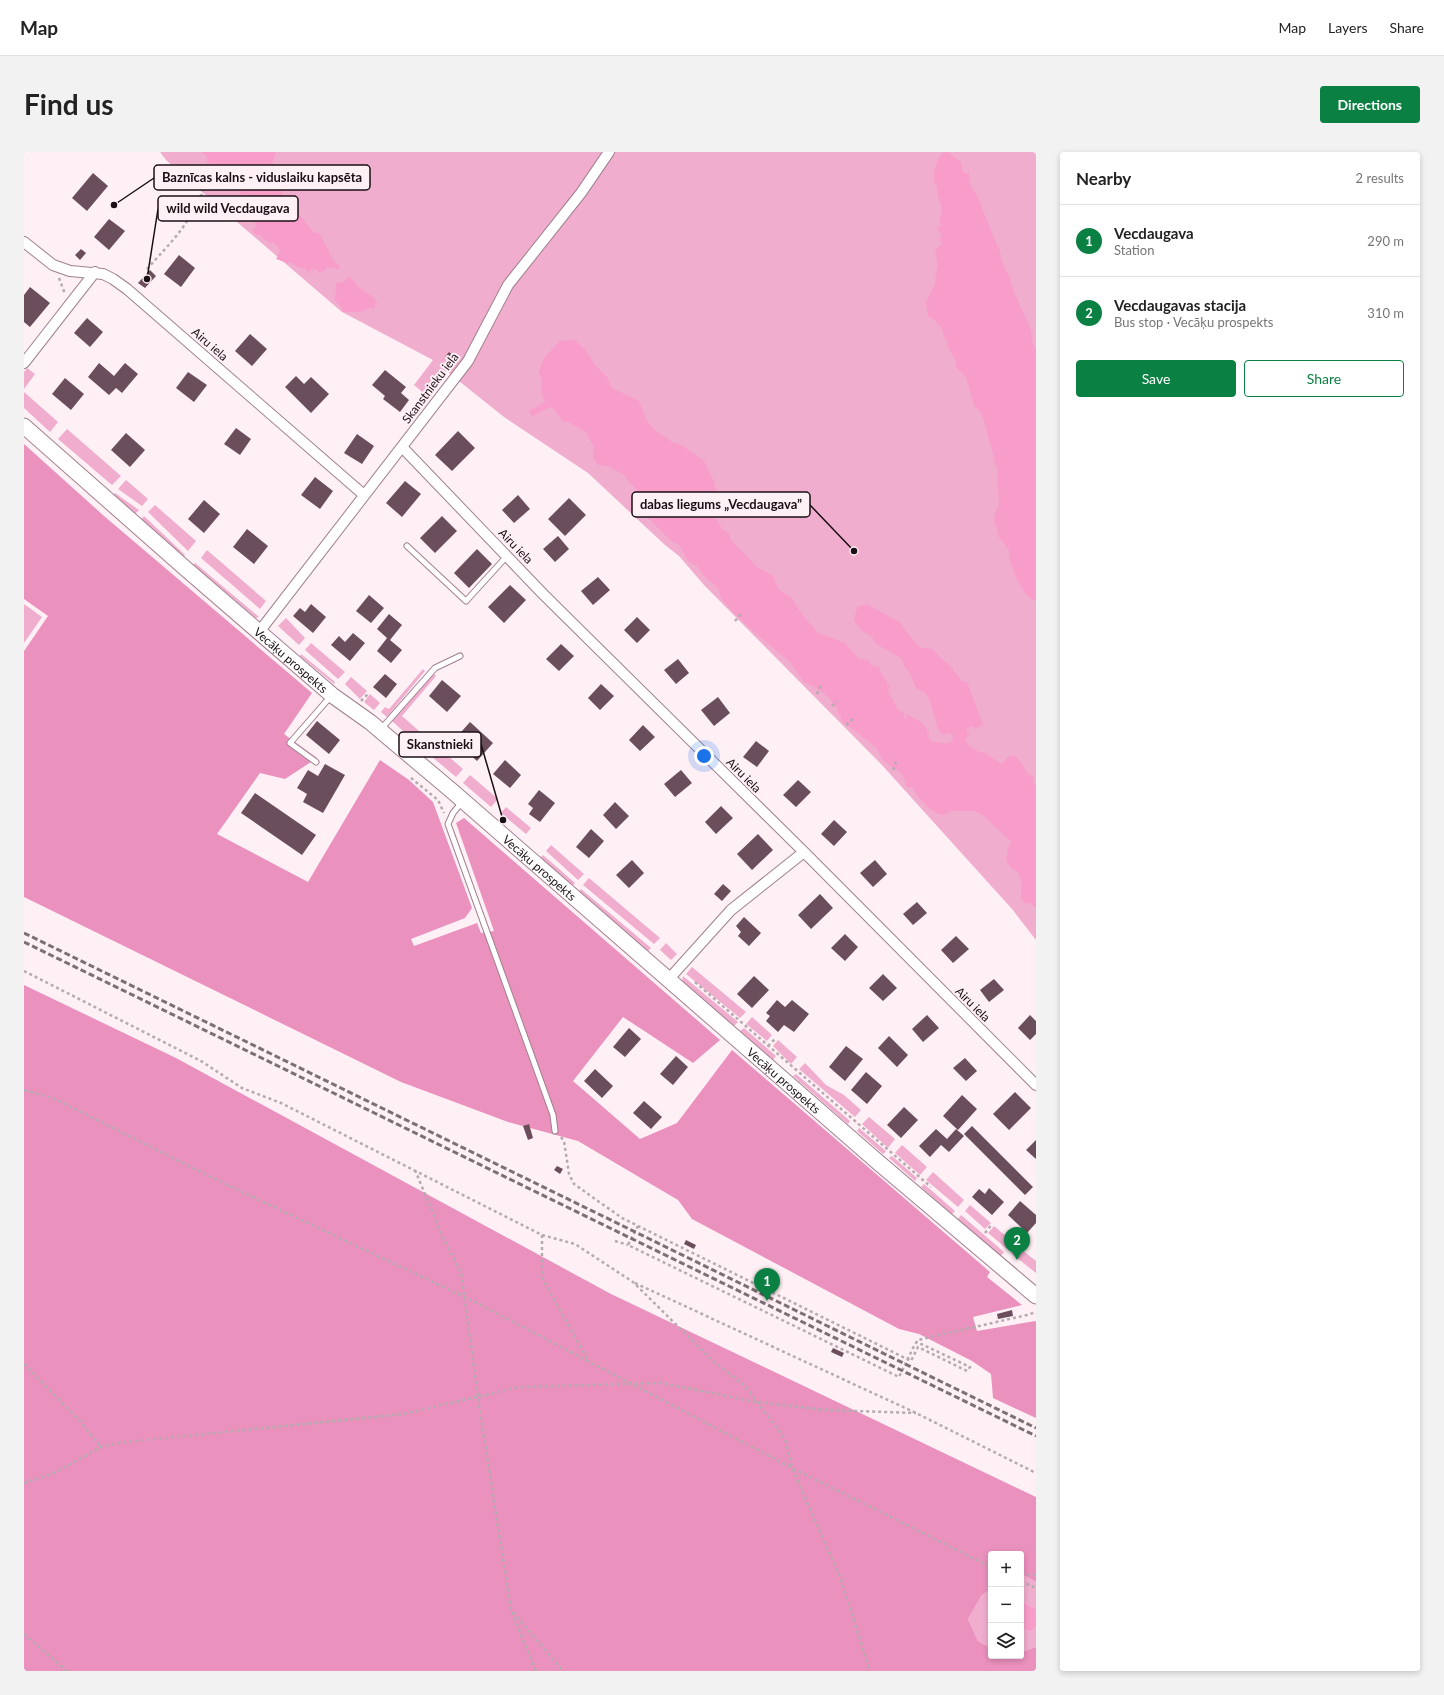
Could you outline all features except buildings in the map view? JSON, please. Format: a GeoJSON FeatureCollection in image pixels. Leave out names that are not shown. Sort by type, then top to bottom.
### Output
{"type":"FeatureCollection","features":[{"type":"Feature","properties":{"kind":"main road","name":"Vecāķu prospekts"},"geometry":{"type":"LineString","coordinates":[[24,426],[332,695],[380,730],[1036,1296]]}},
{"type":"Feature","properties":{"kind":"street","name":"Skanstnieku iela"},"geometry":{"type":"LineString","coordinates":[[259,632],[468,360],[508,285],[581,193],[609,152]]}},
{"type":"Feature","properties":{"kind":"street","name":"Airu iela"},"geometry":{"type":"LineString","coordinates":[[24,242],[53,265],[70,271],[95,272],[113,279],[127,289],[364,495]]}},
{"type":"Feature","properties":{"kind":"street"},"geometry":{"type":"LineString","coordinates":[[24,363],[95,272]]}},
{"type":"Feature","properties":{"kind":"street","name":"Airu iela"},"geometry":{"type":"LineString","coordinates":[[402,447],[508,555],[543,594],[804,852],[1036,1085]]}},
{"type":"Feature","properties":{"kind":"street"},"geometry":{"type":"LineString","coordinates":[[668,980],[731,910],[804,852]]}},
{"type":"Feature","properties":{"kind":"lane"},"geometry":{"type":"LineString","coordinates":[[407,546],[466,601],[508,555]]}},
{"type":"Feature","properties":{"kind":"lane"},"geometry":{"type":"LineString","coordinates":[[380,730],[435,668],[460,656]]}},
{"type":"Feature","properties":{"kind":"lane"},"geometry":{"type":"LineString","coordinates":[[316,762],[290,742],[332,695]]}},
{"type":"Feature","properties":{"kind":"lane"},"geometry":{"type":"LineString","coordinates":[[463,801],[453,813],[448,824],[553,1115],[555,1131]]}},
{"type":"Feature","properties":{"kind":"path"},"geometry":{"type":"LineString","coordinates":[[200,196],[203,194],[202,190],[228,168]]}},
{"type":"Feature","properties":{"kind":"path"},"geometry":{"type":"LineString","coordinates":[[147,269],[187,223],[194,209],[194,205]]}},
{"type":"Feature","properties":{"kind":"path"},"geometry":{"type":"LineString","coordinates":[[53,265],[70,304]]}},
{"type":"Feature","properties":{"kind":"path"},"geometry":{"type":"LineString","coordinates":[[735,621],[741,614]]}},
{"type":"Feature","properties":{"kind":"path"},"geometry":{"type":"LineString","coordinates":[[817,694],[822,683]]}},
{"type":"Feature","properties":{"kind":"path"},"geometry":{"type":"LineString","coordinates":[[361,702],[369,693]]}},
{"type":"Feature","properties":{"kind":"path"},"geometry":{"type":"LineString","coordinates":[[832,706],[837,701]]}},
{"type":"Feature","properties":{"kind":"path"},"geometry":{"type":"LineString","coordinates":[[846,725],[855,717]]}},
{"type":"Feature","properties":{"kind":"path"},"geometry":{"type":"LineString","coordinates":[[893,770],[896,762]]}},
{"type":"Feature","properties":{"kind":"path"},"geometry":{"type":"LineString","coordinates":[[411,778],[438,800],[448,824]]}},
{"type":"Feature","properties":{"kind":"path"},"geometry":{"type":"LineString","coordinates":[[24,971],[201,1061],[242,1088],[281,1103],[542,1235],[575,1244],[633,1282],[916,1413],[1036,1473]]}},
{"type":"Feature","properties":{"kind":"path"},"geometry":{"type":"LineString","coordinates":[[768,1046],[776,1038]]}},
{"type":"Feature","properties":{"kind":"path"},"geometry":{"type":"LineString","coordinates":[[24,1090],[55,1099],[215,1179],[464,1297],[792,1468],[988,1566]]}},
{"type":"Feature","properties":{"kind":"path"},"geometry":{"type":"LineString","coordinates":[[555,1131],[564,1141],[569,1174],[574,1184],[622,1218],[911,1361],[918,1347],[967,1371],[970,1367],[917,1342]]}},
{"type":"Feature","properties":{"kind":"path"},"geometry":{"type":"LineString","coordinates":[[413,1169],[444,1240],[461,1272],[478,1397],[511,1610],[536,1671]]}},
{"type":"Feature","properties":{"kind":"path"},"geometry":{"type":"LineString","coordinates":[[985,1233],[992,1224]]}},
{"type":"Feature","properties":{"kind":"path"},"geometry":{"type":"LineString","coordinates":[[628,1245],[638,1226]]}},
{"type":"Feature","properties":{"kind":"path"},"geometry":{"type":"LineString","coordinates":[[542,1235],[542,1278],[588,1361]]}},
{"type":"Feature","properties":{"kind":"path"},"geometry":{"type":"LineString","coordinates":[[615,1241],[628,1245],[899,1377],[918,1340],[1036,1312]]}},
{"type":"Feature","properties":{"kind":"path"},"geometry":{"type":"LineString","coordinates":[[633,1282],[712,1361],[745,1386],[785,1439],[792,1468],[840,1578],[870,1671]]}},
{"type":"Feature","properties":{"kind":"path"},"geometry":{"type":"LineString","coordinates":[[24,1364],[79,1420],[102,1447]]}},
{"type":"Feature","properties":{"kind":"path"},"geometry":{"type":"LineString","coordinates":[[24,1483],[54,1473],[102,1447],[117,1443],[403,1414],[520,1387],[662,1383],[757,1402],[825,1410],[916,1413]]}},
{"type":"Feature","properties":{"kind":"path"},"geometry":{"type":"LineString","coordinates":[[1024,1574],[1036,1575]]}},
{"type":"Feature","properties":{"kind":"path"},"geometry":{"type":"LineString","coordinates":[[1024,1582],[1036,1588]]}},
{"type":"Feature","properties":{"kind":"path"},"geometry":{"type":"LineString","coordinates":[[511,1610],[563,1671]]}},
{"type":"Feature","properties":{"kind":"path"},"geometry":{"type":"LineString","coordinates":[[24,1634],[67,1671]]}},
{"type":"Feature","properties":{"kind":"shaded area"},"geometry":{"type":"Polygon","coordinates":[[[160,152],[1036,152],[1036,940],[1012,909],[881,764],[704,585],[679,556],[665,545],[588,473],[504,417],[434,361],[446,371],[426,395],[414,385],[433,360],[342,312],[188,180],[166,160],[160,152]]]}},
{"type":"Feature","properties":{"kind":"shaded area"},"geometry":{"type":"Polygon","coordinates":[[[201,152],[276,152],[271,167],[274,171],[275,184],[314,233],[319,233],[335,263],[339,265],[340,269],[327,267],[325,271],[323,270],[319,273],[316,269],[310,270],[311,273],[306,271],[305,268],[300,268],[290,262],[287,263],[276,259],[280,251],[276,244],[272,242],[271,244],[258,234],[257,236],[252,230],[257,226],[255,224],[255,211],[259,203],[259,199],[254,197],[248,199],[240,194],[239,186],[235,184],[236,182],[228,172],[213,166],[214,164],[212,163],[209,164],[205,162],[208,161],[206,155],[201,152]]]}},
{"type":"Feature","properties":{"kind":"shaded area"},"geometry":{"type":"Polygon","coordinates":[[[948,152],[961,162],[963,173],[968,173],[971,178],[969,182],[978,198],[999,247],[1006,272],[1008,273],[1014,292],[1033,334],[1032,340],[1036,351],[1036,602],[1026,595],[1016,578],[1009,558],[1009,550],[998,536],[999,534],[997,533],[997,528],[994,523],[995,513],[999,505],[997,466],[995,465],[981,412],[974,406],[966,377],[956,367],[956,361],[947,345],[947,340],[945,339],[941,326],[928,316],[926,306],[928,297],[935,285],[935,275],[938,266],[935,251],[943,242],[939,240],[942,234],[937,228],[942,225],[939,221],[942,210],[937,191],[938,189],[934,180],[934,171],[942,153],[948,152]]]}},
{"type":"Feature","properties":{"kind":"shaded area"},"geometry":{"type":"Polygon","coordinates":[[[349,276],[357,286],[374,298],[377,302],[373,309],[371,307],[361,312],[342,312],[342,307],[335,301],[336,285],[337,283],[341,283],[347,279],[349,276]]]}},
{"type":"Feature","properties":{"kind":"shaded area"},"geometry":{"type":"Polygon","coordinates":[[[574,340],[585,349],[595,365],[607,377],[612,388],[639,401],[647,421],[655,430],[672,442],[681,445],[704,461],[713,479],[716,491],[713,508],[715,512],[714,514],[722,529],[730,534],[730,539],[757,567],[773,576],[779,590],[791,597],[801,613],[818,633],[845,643],[858,658],[862,660],[865,659],[869,661],[870,665],[879,667],[881,673],[890,686],[888,691],[898,710],[904,713],[904,718],[906,719],[907,717],[906,714],[921,722],[929,732],[928,737],[931,741],[949,743],[952,742],[953,735],[949,733],[943,735],[938,729],[930,701],[926,693],[916,688],[909,671],[905,668],[901,658],[876,644],[872,637],[862,631],[854,621],[857,607],[867,604],[899,622],[918,646],[932,649],[951,667],[962,681],[967,682],[983,725],[976,729],[972,726],[966,728],[970,734],[965,739],[969,746],[981,753],[984,752],[1001,764],[1008,757],[1014,755],[1021,762],[1028,774],[1034,777],[1036,788],[1036,908],[1030,903],[1027,904],[1021,900],[1021,882],[1018,872],[1012,869],[1006,860],[1008,848],[1011,842],[983,815],[975,811],[951,811],[944,815],[930,809],[913,789],[914,786],[911,788],[906,786],[904,777],[899,771],[887,764],[882,759],[877,748],[842,721],[836,707],[828,697],[821,691],[803,681],[791,663],[734,613],[721,598],[718,588],[702,574],[698,567],[688,561],[679,545],[670,540],[646,516],[641,497],[624,475],[608,466],[598,465],[593,457],[594,447],[585,431],[568,422],[563,422],[554,409],[550,407],[532,416],[529,411],[545,402],[541,391],[542,384],[539,371],[544,358],[560,341],[574,340]]]}},
{"type":"Feature","properties":{"kind":"shaded area"},"geometry":{"type":"Polygon","coordinates":[[[27,368],[35,374],[24,389],[24,372],[27,368]]]}},
{"type":"Feature","properties":{"kind":"shaded area"},"geometry":{"type":"Polygon","coordinates":[[[24,392],[58,422],[50,432],[24,408],[24,392]]]}},
{"type":"Feature","properties":{"kind":"shaded area"},"geometry":{"type":"Polygon","coordinates":[[[67,429],[121,476],[112,485],[58,439],[67,429]]]}},
{"type":"Feature","properties":{"kind":"shaded area"},"geometry":{"type":"Polygon","coordinates":[[[24,444],[104,516],[312,693],[284,734],[317,758],[285,779],[260,773],[217,834],[308,882],[380,760],[409,780],[433,802],[472,908],[465,918],[411,939],[414,946],[477,923],[481,933],[494,931],[456,823],[464,818],[720,1040],[693,1063],[623,1017],[573,1081],[640,1139],[677,1123],[732,1050],[990,1272],[987,1277],[1022,1305],[973,1317],[977,1331],[1036,1322],[1036,1418],[993,1398],[991,1374],[972,1361],[919,1334],[899,1329],[692,1219],[678,1200],[578,1141],[508,1122],[401,1082],[24,897],[24,651],[48,616],[24,599],[24,444]]]}},
{"type":"Feature","properties":{"kind":"shaded area"},"geometry":{"type":"Polygon","coordinates":[[[126,480],[148,499],[142,506],[118,489],[126,480]]]}},
{"type":"Feature","properties":{"kind":"shaded area"},"geometry":{"type":"Polygon","coordinates":[[[115,493],[139,510],[134,515],[113,496],[115,493]]]}},
{"type":"Feature","properties":{"kind":"shaded area"},"geometry":{"type":"Polygon","coordinates":[[[155,505],[196,541],[188,551],[148,512],[155,505]]]}},
{"type":"Feature","properties":{"kind":"shaded area"},"geometry":{"type":"Polygon","coordinates":[[[144,516],[185,555],[183,557],[140,521],[144,516]]]}},
{"type":"Feature","properties":{"kind":"shaded area"},"geometry":{"type":"Polygon","coordinates":[[[207,550],[266,601],[260,609],[201,558],[207,550]]]}},
{"type":"Feature","properties":{"kind":"shaded area"},"geometry":{"type":"Polygon","coordinates":[[[195,563],[259,617],[256,618],[193,565],[195,563]]]}},
{"type":"Feature","properties":{"kind":"shaded area"},"geometry":{"type":"Polygon","coordinates":[[[24,604],[42,617],[24,643],[24,604]]]}},
{"type":"Feature","properties":{"kind":"shaded area"},"geometry":{"type":"Polygon","coordinates":[[[286,618],[305,638],[299,645],[278,626],[286,618]]]}},
{"type":"Feature","properties":{"kind":"shaded area"},"geometry":{"type":"Polygon","coordinates":[[[311,643],[345,672],[338,679],[305,650],[311,643]]]}},
{"type":"Feature","properties":{"kind":"shaded area"},"geometry":{"type":"Polygon","coordinates":[[[301,654],[335,682],[334,684],[300,656],[301,654]]]}},
{"type":"Feature","properties":{"kind":"shaded area"},"geometry":{"type":"Polygon","coordinates":[[[423,669],[425,671],[387,717],[381,712],[385,707],[389,709],[423,669]]]}},
{"type":"Feature","properties":{"kind":"shaded area"},"geometry":{"type":"Polygon","coordinates":[[[434,674],[436,676],[402,716],[427,738],[420,746],[392,721],[434,674]]]}},
{"type":"Feature","properties":{"kind":"shaded area"},"geometry":{"type":"Polygon","coordinates":[[[351,677],[367,691],[360,699],[345,684],[351,677]]]}},
{"type":"Feature","properties":{"kind":"shaded area"},"geometry":{"type":"Polygon","coordinates":[[[370,694],[380,703],[374,710],[364,702],[370,694]]]}},
{"type":"Feature","properties":{"kind":"shaded area"},"geometry":{"type":"Polygon","coordinates":[[[432,742],[463,769],[456,777],[425,751],[432,742]]]}},
{"type":"Feature","properties":{"kind":"shaded area"},"geometry":{"type":"Polygon","coordinates":[[[470,775],[498,799],[491,807],[463,783],[470,775]]]}},
{"type":"Feature","properties":{"kind":"shaded area"},"geometry":{"type":"Polygon","coordinates":[[[506,807],[531,828],[526,834],[501,813],[506,807]]]}},
{"type":"Feature","properties":{"kind":"shaded area"},"geometry":{"type":"Polygon","coordinates":[[[551,845],[584,874],[578,880],[546,851],[551,845]]]}},
{"type":"Feature","properties":{"kind":"shaded area"},"geometry":{"type":"Polygon","coordinates":[[[543,855],[575,883],[571,887],[539,859],[543,855]]]}},
{"type":"Feature","properties":{"kind":"shaded area"},"geometry":{"type":"Polygon","coordinates":[[[589,878],[660,938],[654,944],[583,885],[589,878]]]}},
{"type":"Feature","properties":{"kind":"shaded area"},"geometry":{"type":"Polygon","coordinates":[[[581,889],[651,948],[648,951],[578,893],[581,889]]]}},
{"type":"Feature","properties":{"kind":"shaded area"},"geometry":{"type":"Polygon","coordinates":[[[666,943],[677,954],[671,960],[660,950],[666,943]]]}},
{"type":"Feature","properties":{"kind":"shaded area"},"geometry":{"type":"Polygon","coordinates":[[[692,967],[746,1012],[740,1018],[686,974],[692,967]]]}},
{"type":"Feature","properties":{"kind":"shaded area"},"geometry":{"type":"Polygon","coordinates":[[[683,976],[738,1022],[734,1026],[682,982],[683,976]]]}},
{"type":"Feature","properties":{"kind":"shaded area"},"geometry":{"type":"Polygon","coordinates":[[[24,985],[176,1058],[611,1294],[1036,1497],[1036,1582],[1024,1576],[1024,1551],[988,1551],[988,1591],[982,1595],[968,1619],[978,1641],[988,1646],[988,1659],[1024,1659],[1024,1651],[1036,1647],[1036,1671],[24,1671],[24,985]]]}},
{"type":"Feature","properties":{"kind":"shaded area"},"geometry":{"type":"Polygon","coordinates":[[[752,1017],[772,1035],[767,1041],[746,1024],[752,1017]]]}},
{"type":"Feature","properties":{"kind":"shaded area"},"geometry":{"type":"Polygon","coordinates":[[[744,1028],[776,1056],[773,1060],[740,1031],[744,1028]]]}},
{"type":"Feature","properties":{"kind":"shaded area"},"geometry":{"type":"Polygon","coordinates":[[[778,1040],[797,1057],[791,1064],[773,1046],[778,1040]]]}},
{"type":"Feature","properties":{"kind":"shaded area"},"geometry":{"type":"Polygon","coordinates":[[[805,1063],[826,1085],[844,1095],[861,1110],[855,1117],[799,1069],[805,1063]]]}},
{"type":"Feature","properties":{"kind":"shaded area"},"geometry":{"type":"Polygon","coordinates":[[[796,1074],[850,1121],[848,1124],[793,1076],[796,1074]]]}},
{"type":"Feature","properties":{"kind":"shaded area"},"geometry":{"type":"Polygon","coordinates":[[[869,1117],[895,1139],[888,1148],[862,1124],[869,1117]]]}},
{"type":"Feature","properties":{"kind":"shaded area"},"geometry":{"type":"Polygon","coordinates":[[[859,1128],[886,1151],[883,1154],[857,1131],[859,1128]]]}},
{"type":"Feature","properties":{"kind":"shaded area"},"geometry":{"type":"Polygon","coordinates":[[[902,1145],[927,1167],[920,1175],[895,1153],[902,1145]]]}},
{"type":"Feature","properties":{"kind":"shaded area"},"geometry":{"type":"Polygon","coordinates":[[[892,1156],[917,1178],[915,1181],[889,1158],[892,1156]]]}},
{"type":"Feature","properties":{"kind":"shaded area"},"geometry":{"type":"Polygon","coordinates":[[[933,1172],[964,1200],[958,1207],[926,1180],[933,1172]]]}},
{"type":"Feature","properties":{"kind":"shaded area"},"geometry":{"type":"Polygon","coordinates":[[[924,1184],[955,1211],[952,1214],[921,1187],[924,1184]]]}},
{"type":"Feature","properties":{"kind":"shaded area"},"geometry":{"type":"Polygon","coordinates":[[[970,1205],[991,1223],[985,1229],[965,1211],[970,1205]]]}},
{"type":"Feature","properties":{"kind":"shaded area"},"geometry":{"type":"Polygon","coordinates":[[[961,1215],[1004,1252],[1000,1257],[958,1219],[961,1215]]]}},
{"type":"Feature","properties":{"kind":"shaded area"},"geometry":{"type":"Polygon","coordinates":[[[994,1226],[1013,1242],[1007,1249],[988,1233],[994,1226]]]}},
{"type":"Feature","properties":{"kind":"shaded area"},"geometry":{"type":"Polygon","coordinates":[[[1017,1246],[1036,1261],[1036,1273],[1011,1253],[1017,1246]]]}},
{"type":"Feature","properties":{"kind":"shaded area"},"geometry":{"type":"Polygon","coordinates":[[[1024,1576],[1036,1582],[1036,1609],[1024,1603],[1024,1576]]]}},
{"type":"Feature","properties":{"kind":"shaded area"},"geometry":{"type":"Polygon","coordinates":[[[988,1591],[988,1646],[978,1641],[968,1619],[982,1595],[988,1591]]]}},
{"type":"Feature","properties":{"kind":"shaded area"},"geometry":{"type":"Polygon","coordinates":[[[1024,1603],[1036,1609],[1036,1627],[1030,1632],[1024,1629],[1024,1603]]]}},
{"type":"Feature","properties":{"kind":"shaded area"},"geometry":{"type":"Polygon","coordinates":[[[1036,1627],[1036,1647],[1024,1651],[1024,1629],[1030,1632],[1036,1627]]]}},
{"type":"Feature","properties":{"kind":"railway"},"geometry":{"type":"LineString","coordinates":[[24,933],[1036,1428]]}},
{"type":"Feature","properties":{"kind":"railway"},"geometry":{"type":"LineString","coordinates":[[24,942],[1036,1436]]}},
{"type":"Feature","properties":{"kind":"place","name":"Baznīcas kalns - viduslaiku kapsēta"},"geometry":{"type":"Point","coordinates":[114,205]}},
{"type":"Feature","properties":{"kind":"place","name":"wild wild Vecdaugava"},"geometry":{"type":"Point","coordinates":[147,279]}},
{"type":"Feature","properties":{"kind":"place","name":"dabas liegums „Vecdaugava”"},"geometry":{"type":"Point","coordinates":[854,551]}},
{"type":"Feature","properties":{"kind":"place","name":"Skanstnieki"},"geometry":{"type":"Point","coordinates":[503,820]}},
{"type":"Feature","properties":{"kind":"place","name":"Vecdaugavas stacija"},"geometry":{"type":"Point","coordinates":[1017,1260]}},
{"type":"Feature","properties":{"kind":"place","name":"Vecdaugava"},"geometry":{"type":"Point","coordinates":[767,1301]}}]}
